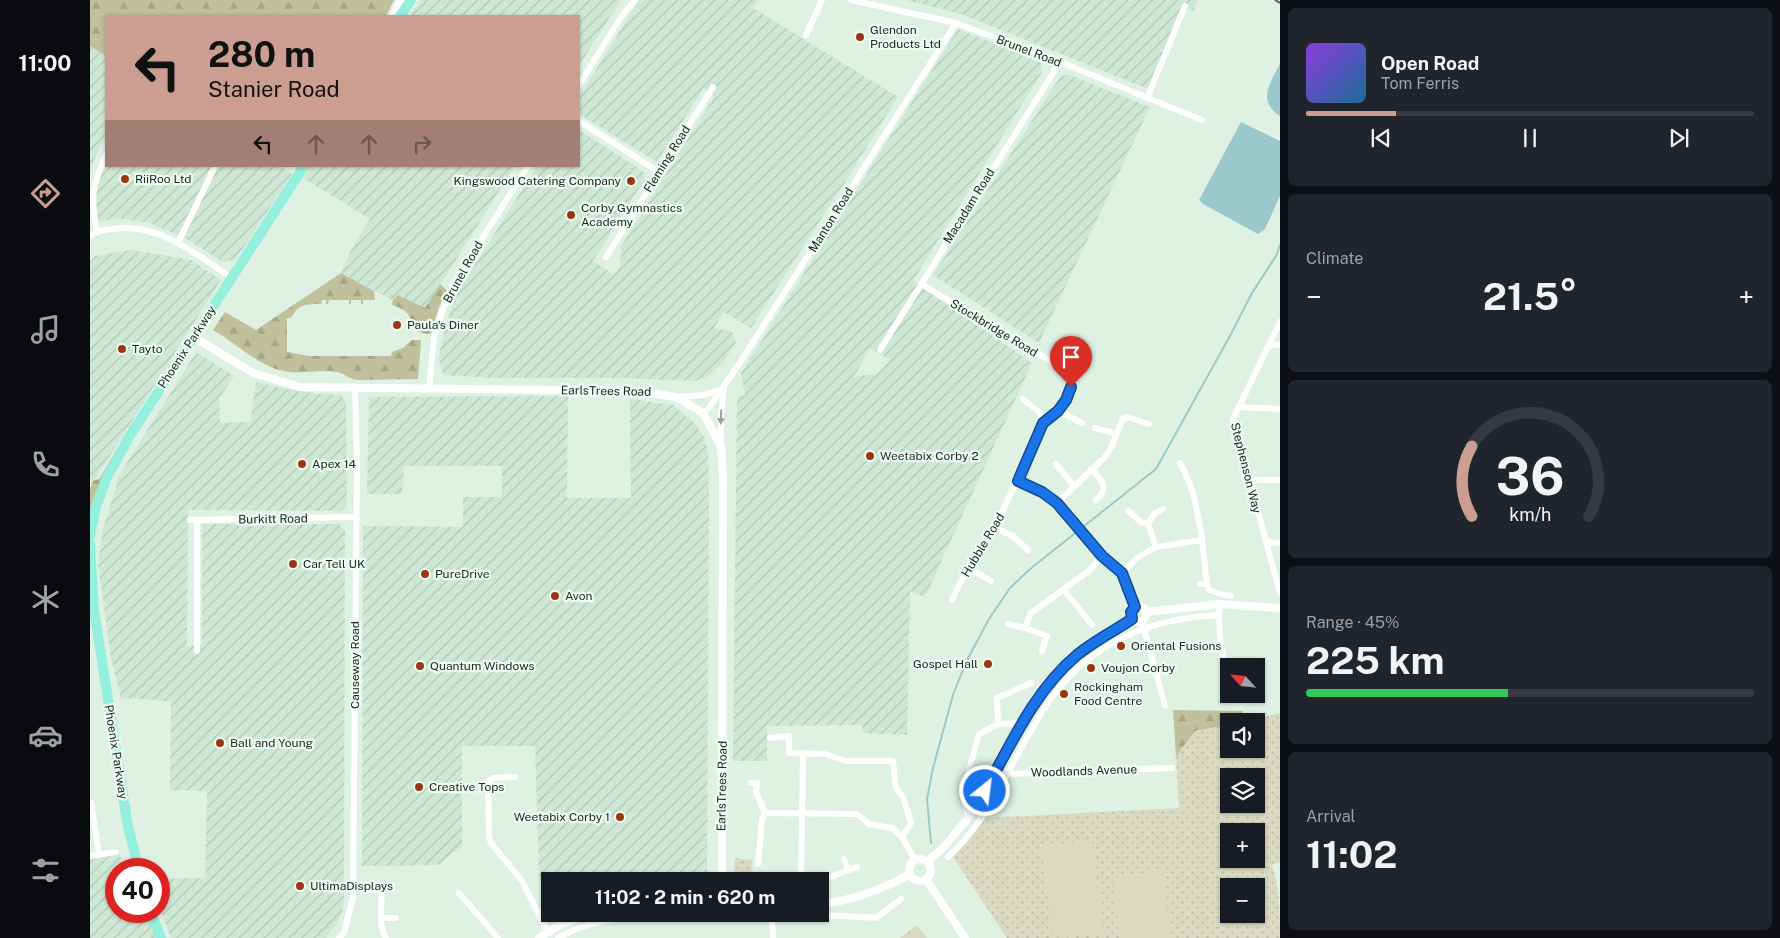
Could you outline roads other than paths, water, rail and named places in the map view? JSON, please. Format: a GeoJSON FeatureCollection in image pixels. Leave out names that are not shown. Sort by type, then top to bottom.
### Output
{"type":"FeatureCollection","features":[{"type":"Feature","properties":{"kind":"main road"},"geometry":{"type":"LineString","coordinates":[[401,15],[411,0]]}},
{"type":"Feature","properties":{"kind":"main road","name":"Phoenix Parkway"},"geometry":{"type":"LineString","coordinates":[[90,536],[96,506],[107,477],[131,434],[192,336],[303,167]]}},
{"type":"Feature","properties":{"kind":"main road","name":"Phoenix Parkway"},"geometry":{"type":"LineString","coordinates":[[90,544],[94,610],[128,827],[136,858]]}},
{"type":"Feature","properties":{"kind":"main road"},"geometry":{"type":"LineString","coordinates":[[155,923],[161,938]]}},
{"type":"Feature","properties":{"kind":"street"},"geometry":{"type":"LineString","coordinates":[[394,15],[401,0]]}},
{"type":"Feature","properties":{"kind":"street"},"geometry":{"type":"LineString","coordinates":[[580,83],[618,23],[635,0]]}},
{"type":"Feature","properties":{"kind":"street"},"geometry":{"type":"LineString","coordinates":[[806,35],[822,0]]}},
{"type":"Feature","properties":{"kind":"street","name":"Brunel Road"},"geometry":{"type":"LineString","coordinates":[[851,0],[956,23],[1060,62],[1202,120]]}},
{"type":"Feature","properties":{"kind":"street"},"geometry":{"type":"LineString","coordinates":[[1147,98],[1185,6]]}},
{"type":"Feature","properties":{"kind":"street","name":"Manton Road"},"geometry":{"type":"LineString","coordinates":[[703,413],[724,388],[956,23]]}},
{"type":"Feature","properties":{"kind":"street","name":"Macadam Road"},"geometry":{"type":"LineString","coordinates":[[880,350],[1060,62]]}},
{"type":"Feature","properties":{"kind":"street","name":"Fleming Road"},"geometry":{"type":"LineString","coordinates":[[606,257],[713,87]]}},
{"type":"Feature","properties":{"kind":"street"},"geometry":{"type":"LineString","coordinates":[[580,123],[659,172]]}},
{"type":"Feature","properties":{"kind":"street"},"geometry":{"type":"LineString","coordinates":[[97,231],[91,204],[95,181],[105,157]]}},
{"type":"Feature","properties":{"kind":"street"},"geometry":{"type":"LineString","coordinates":[[178,243],[215,167]]}},
{"type":"Feature","properties":{"kind":"street","name":"Brunel Road"},"geometry":{"type":"LineString","coordinates":[[429,389],[434,337],[452,286],[527,167]]}},
{"type":"Feature","properties":{"kind":"street"},"geometry":{"type":"LineString","coordinates":[[90,236],[97,231],[124,227],[149,231],[178,243],[232,278]]}},
{"type":"Feature","properties":{"kind":"street","name":"Stockbridge Road"},"geometry":{"type":"LineString","coordinates":[[921,284],[1067,371]]}},
{"type":"Feature","properties":{"kind":"street","name":"Stephenson Way"},"geometry":{"type":"LineString","coordinates":[[1280,322],[1233,419],[1233,426],[1280,593]]}},
{"type":"Feature","properties":{"kind":"street","name":"EarlsTrees Road"},"geometry":{"type":"LineString","coordinates":[[192,336],[253,373],[300,387],[638,391],[676,396],[703,413],[721,446],[723,477],[722,872]]}},
{"type":"Feature","properties":{"kind":"street"},"geometry":{"type":"LineString","coordinates":[[1270,344],[1280,345]]}},
{"type":"Feature","properties":{"kind":"street","name":"Hubble Road"},"geometry":{"type":"LineString","coordinates":[[952,600],[971,561],[995,528],[1043,423],[1058,411],[1066,400],[1071,387]]}},
{"type":"Feature","properties":{"kind":"street","name":"Causeway Road"},"geometry":{"type":"LineString","coordinates":[[339,938],[344,933],[353,897],[356,517],[355,388]]}},
{"type":"Feature","properties":{"kind":"street"},"geometry":{"type":"LineString","coordinates":[[676,396],[704,395],[724,388],[721,415],[721,446]]}},
{"type":"Feature","properties":{"kind":"street"},"geometry":{"type":"LineString","coordinates":[[1023,399],[1039,412],[1043,423]]}},
{"type":"Feature","properties":{"kind":"street"},"geometry":{"type":"LineString","coordinates":[[1238,408],[1280,409]]}},
{"type":"Feature","properties":{"kind":"street"},"geometry":{"type":"LineString","coordinates":[[1058,411],[1082,423]]}},
{"type":"Feature","properties":{"kind":"street"},"geometry":{"type":"LineString","coordinates":[[1057,503],[1091,468],[1106,456],[1123,418],[1127,417],[1149,424]]}},
{"type":"Feature","properties":{"kind":"street"},"geometry":{"type":"LineString","coordinates":[[1095,428],[1116,434]]}},
{"type":"Feature","properties":{"kind":"street"},"geometry":{"type":"LineString","coordinates":[[1180,463],[1192,488],[1199,517],[1204,584],[1209,590],[1224,596],[1231,596]]}},
{"type":"Feature","properties":{"kind":"street"},"geometry":{"type":"LineString","coordinates":[[1056,464],[1074,486]]}},
{"type":"Feature","properties":{"kind":"street"},"geometry":{"type":"LineString","coordinates":[[1091,468],[1104,487],[1104,491],[1096,500]]}},
{"type":"Feature","properties":{"kind":"street"},"geometry":{"type":"LineString","coordinates":[[1248,480],[1280,480]]}},
{"type":"Feature","properties":{"kind":"street"},"geometry":{"type":"LineString","coordinates":[[1018,481],[1042,492],[1057,503],[1086,540],[1122,573],[1135,607]]}},
{"type":"Feature","properties":{"kind":"street"},"geometry":{"type":"LineString","coordinates":[[1148,524],[1154,514],[1163,509]]}},
{"type":"Feature","properties":{"kind":"street"},"geometry":{"type":"LineString","coordinates":[[1128,511],[1141,522],[1148,524]]}},
{"type":"Feature","properties":{"kind":"street","name":"Burkitt Road"},"geometry":{"type":"LineString","coordinates":[[197,651],[194,520],[356,517]]}},
{"type":"Feature","properties":{"kind":"street"},"geometry":{"type":"LineString","coordinates":[[1148,524],[1156,547]]}},
{"type":"Feature","properties":{"kind":"street"},"geometry":{"type":"LineString","coordinates":[[995,528],[1013,536],[1028,550]]}},
{"type":"Feature","properties":{"kind":"street"},"geometry":{"type":"LineString","coordinates":[[1122,573],[1137,558],[1156,547],[1202,540]]}},
{"type":"Feature","properties":{"kind":"street"},"geometry":{"type":"LineString","coordinates":[[1266,542],[1280,543]]}},
{"type":"Feature","properties":{"kind":"street"},"geometry":{"type":"LineString","coordinates":[[1025,628],[1031,613],[1090,570],[1102,556]]}},
{"type":"Feature","properties":{"kind":"street"},"geometry":{"type":"LineString","coordinates":[[967,569],[991,581]]}},
{"type":"Feature","properties":{"kind":"street"},"geometry":{"type":"LineString","coordinates":[[1064,590],[1092,625]]}},
{"type":"Feature","properties":{"kind":"street"},"geometry":{"type":"LineString","coordinates":[[1146,612],[1220,604],[1280,608]]}},
{"type":"Feature","properties":{"kind":"street"},"geometry":{"type":"LineString","coordinates":[[1220,604],[1219,615],[1223,658]]}},
{"type":"Feature","properties":{"kind":"street"},"geometry":{"type":"LineString","coordinates":[[1135,607],[1141,607],[1146,612]]}},
{"type":"Feature","properties":{"kind":"street"},"geometry":{"type":"LineString","coordinates":[[1135,607],[1131,612],[1132,619],[1143,625]]}},
{"type":"Feature","properties":{"kind":"street"},"geometry":{"type":"LineString","coordinates":[[1146,612],[1143,625],[1165,706]]}},
{"type":"Feature","properties":{"kind":"street"},"geometry":{"type":"LineString","coordinates":[[948,857],[961,845],[979,823],[1050,700],[1064,682],[1091,658],[1143,625],[1219,615]]}},
{"type":"Feature","properties":{"kind":"street"},"geometry":{"type":"LineString","coordinates":[[927,862],[944,848],[968,818],[1023,723],[1052,682],[1077,656],[1132,619]]}},
{"type":"Feature","properties":{"kind":"street"},"geometry":{"type":"LineString","coordinates":[[1008,624],[1048,636],[1042,651]]}},
{"type":"Feature","properties":{"kind":"street"},"geometry":{"type":"LineString","coordinates":[[1085,650],[1091,658]]}},
{"type":"Feature","properties":{"kind":"street"},"geometry":{"type":"LineString","coordinates":[[998,724],[997,698],[1030,683]]}},
{"type":"Feature","properties":{"kind":"street"},"geometry":{"type":"LineString","coordinates":[[968,818],[963,791],[979,734],[998,724],[1023,723]]}},
{"type":"Feature","properties":{"kind":"street"},"geometry":{"type":"LineString","coordinates":[[770,738],[789,736],[790,753],[824,754],[846,761],[893,761],[896,788],[904,797],[911,823],[902,837]]}},
{"type":"Feature","properties":{"kind":"street"},"geometry":{"type":"LineString","coordinates":[[801,872],[803,754]]}},
{"type":"Feature","properties":{"kind":"street"},"geometry":{"type":"LineString","coordinates":[[998,767],[1008,773]]}},
{"type":"Feature","properties":{"kind":"street","name":"Woodlands Avenue"},"geometry":{"type":"LineString","coordinates":[[1008,773],[1172,768]]}},
{"type":"Feature","properties":{"kind":"street"},"geometry":{"type":"LineString","coordinates":[[515,777],[493,778],[488,781],[489,836],[491,843],[522,881],[548,932]]}},
{"type":"Feature","properties":{"kind":"street"},"geometry":{"type":"LineString","coordinates":[[757,783],[756,792],[765,813],[762,819],[758,864]]}},
{"type":"Feature","properties":{"kind":"street"},"geometry":{"type":"LineString","coordinates":[[91,803],[99,854]]}},
{"type":"Feature","properties":{"kind":"street"},"geometry":{"type":"LineString","coordinates":[[765,813],[857,814],[869,824],[892,828],[902,837],[915,860]]}},
{"type":"Feature","properties":{"kind":"street"},"geometry":{"type":"LineString","coordinates":[[90,856],[116,852]]}},
{"type":"Feature","properties":{"kind":"street"},"geometry":{"type":"LineString","coordinates":[[844,859],[848,870]]}},
{"type":"Feature","properties":{"kind":"street"},"geometry":{"type":"LineString","coordinates":[[915,860],[927,862],[931,869],[926,880]]}},
{"type":"Feature","properties":{"kind":"street"},"geometry":{"type":"LineString","coordinates":[[915,860],[910,866],[910,874],[915,880],[926,880]]}},
{"type":"Feature","properties":{"kind":"street"},"geometry":{"type":"LineString","coordinates":[[829,878],[857,867]]}},
{"type":"Feature","properties":{"kind":"street"},"geometry":{"type":"LineString","coordinates":[[829,903],[840,902],[869,893],[910,874]]}},
{"type":"Feature","properties":{"kind":"street"},"geometry":{"type":"LineString","coordinates":[[926,880],[965,938]]}},
{"type":"Feature","properties":{"kind":"street"},"geometry":{"type":"LineString","coordinates":[[369,890],[382,890],[383,935],[386,938]]}},
{"type":"Feature","properties":{"kind":"street"},"geometry":{"type":"LineString","coordinates":[[458,893],[498,938]]}},
{"type":"Feature","properties":{"kind":"street"},"geometry":{"type":"LineString","coordinates":[[829,914],[876,918],[901,899]]}},
{"type":"Feature","properties":{"kind":"street"},"geometry":{"type":"LineString","coordinates":[[382,918],[396,918]]}},
{"type":"Feature","properties":{"kind":"street"},"geometry":{"type":"LineString","coordinates":[[539,938],[558,926],[569,922]]}},
{"type":"Feature","properties":{"kind":"street"},"geometry":{"type":"LineString","coordinates":[[558,938],[598,922]]}},
{"type":"Feature","properties":{"kind":"street"},"geometry":{"type":"LineString","coordinates":[[771,922],[772,938]]}},
{"type":"Feature","properties":{"kind":"water"},"geometry":{"type":"Polygon","coordinates":[[[1280,64],[1280,116],[1273,110],[1267,98],[1270,85],[1280,64]]]}},
{"type":"Feature","properties":{"kind":"water"},"geometry":{"type":"Polygon","coordinates":[[[1241,122],[1280,141],[1280,196],[1265,229],[1258,234],[1199,200],[1241,122]]]}},
{"type":"Feature","properties":{"kind":"waterway"},"geometry":{"type":"LineString","coordinates":[[931,843],[927,799],[933,768],[953,695],[966,662],[989,619],[1010,588],[1030,569],[1156,469],[1252,293],[1276,256],[1280,245]]}},
{"type":"Feature","properties":{"kind":"railway"},"geometry":{"type":"LineString","coordinates":[[1275,0],[1280,3]]}},
{"type":"Feature","properties":{"kind":"place","name":"Glendon Products Ltd"},"geometry":{"type":"Point","coordinates":[860,37]}},
{"type":"Feature","properties":{"kind":"place","name":"RiiRoo Ltd"},"geometry":{"type":"Point","coordinates":[125,179]}},
{"type":"Feature","properties":{"kind":"place","name":"Kingswood Catering Company"},"geometry":{"type":"Point","coordinates":[631,181]}},
{"type":"Feature","properties":{"kind":"place","name":"Corby Gymnastics Academy"},"geometry":{"type":"Point","coordinates":[571,215]}},
{"type":"Feature","properties":{"kind":"place","name":"Paula's Diner"},"geometry":{"type":"Point","coordinates":[397,325]}},
{"type":"Feature","properties":{"kind":"place","name":"Tayto"},"geometry":{"type":"Point","coordinates":[122,349]}},
{"type":"Feature","properties":{"kind":"place","name":"Weetabix Corby 2"},"geometry":{"type":"Point","coordinates":[870,456]}},
{"type":"Feature","properties":{"kind":"place","name":"Apex 14"},"geometry":{"type":"Point","coordinates":[302,464]}},
{"type":"Feature","properties":{"kind":"place","name":"Car Tell UK"},"geometry":{"type":"Point","coordinates":[293,564]}},
{"type":"Feature","properties":{"kind":"place","name":"PureDrive"},"geometry":{"type":"Point","coordinates":[425,574]}},
{"type":"Feature","properties":{"kind":"place","name":"Avon"},"geometry":{"type":"Point","coordinates":[555,596]}},
{"type":"Feature","properties":{"kind":"place","name":"Oriental Fusions"},"geometry":{"type":"Point","coordinates":[1121,646]}},
{"type":"Feature","properties":{"kind":"place","name":"Gospel Hall"},"geometry":{"type":"Point","coordinates":[988,664]}},
{"type":"Feature","properties":{"kind":"place","name":"Quantum Windows"},"geometry":{"type":"Point","coordinates":[420,666]}},
{"type":"Feature","properties":{"kind":"place","name":"Voujon Corby"},"geometry":{"type":"Point","coordinates":[1091,668]}},
{"type":"Feature","properties":{"kind":"place","name":"Rockingham Food Centre"},"geometry":{"type":"Point","coordinates":[1064,694]}},
{"type":"Feature","properties":{"kind":"place","name":"Ball and Young"},"geometry":{"type":"Point","coordinates":[220,743]}},
{"type":"Feature","properties":{"kind":"place","name":"Creative Tops"},"geometry":{"type":"Point","coordinates":[419,787]}},
{"type":"Feature","properties":{"kind":"place","name":"Weetabix Corby 1"},"geometry":{"type":"Point","coordinates":[620,817]}},
{"type":"Feature","properties":{"kind":"place","name":"UltimaDisplays"},"geometry":{"type":"Point","coordinates":[300,886]}}]}
